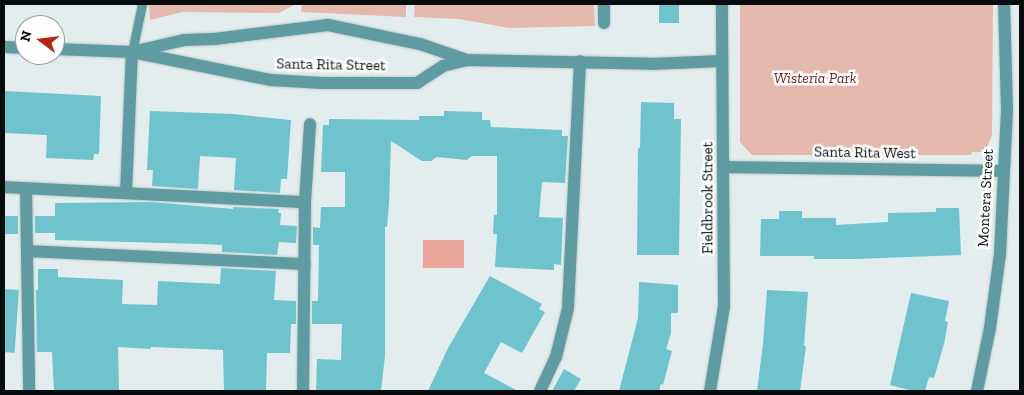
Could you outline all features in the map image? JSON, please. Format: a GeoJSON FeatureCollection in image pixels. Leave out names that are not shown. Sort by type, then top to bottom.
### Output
{"type":"FeatureCollection","features":[{"type":"Feature","properties":{"kind":"street"},"geometry":{"type":"LineString","coordinates":[[604,4],[604,23]]}},
{"type":"Feature","properties":{"kind":"street","name":"Fieldbrook Street"},"geometry":{"type":"LineString","coordinates":[[710,391],[724,306],[725,167],[721,61],[722,4]]}},
{"type":"Feature","properties":{"kind":"street","name":"Montera Street"},"geometry":{"type":"LineString","coordinates":[[977,391],[990,328],[998,264],[1006,109],[1004,4]]}},
{"type":"Feature","properties":{"kind":"street","name":"Santa Rita Street"},"geometry":{"type":"LineString","coordinates":[[132,52],[184,40],[214,39],[328,25],[420,44],[467,60]]}},
{"type":"Feature","properties":{"kind":"street","name":"Santa Rita Street"},"geometry":{"type":"LineString","coordinates":[[65,49],[132,52],[271,80],[322,83],[416,83],[443,66],[467,60],[651,64],[721,61]]}},
{"type":"Feature","properties":{"kind":"street"},"geometry":{"type":"LineString","coordinates":[[126,193],[132,52]]}},
{"type":"Feature","properties":{"kind":"street"},"geometry":{"type":"LineString","coordinates":[[540,391],[556,357],[568,308],[580,61]]}},
{"type":"Feature","properties":{"kind":"street"},"geometry":{"type":"LineString","coordinates":[[303,391],[305,202],[310,124]]}},
{"type":"Feature","properties":{"kind":"street","name":"Santa Rita West"},"geometry":{"type":"LineString","coordinates":[[725,167],[1004,171]]}},
{"type":"Feature","properties":{"kind":"street"},"geometry":{"type":"LineString","coordinates":[[4,187],[305,202]]}},
{"type":"Feature","properties":{"kind":"street"},"geometry":{"type":"LineString","coordinates":[[26,189],[29,391]]}},
{"type":"Feature","properties":{"kind":"street"},"geometry":{"type":"LineString","coordinates":[[28,251],[305,264]]}},
{"type":"Feature","properties":{"kind":"lane"},"geometry":{"type":"LineString","coordinates":[[132,52],[142,4]]}},
{"type":"Feature","properties":{"kind":"green space"},"geometry":{"type":"Polygon","coordinates":[[[149,4],[296,4],[279,13],[182,12],[150,20],[149,4]]]}},
{"type":"Feature","properties":{"kind":"green space"},"geometry":{"type":"Polygon","coordinates":[[[302,4],[406,4],[406,17],[301,12],[302,4]]]}},
{"type":"Feature","properties":{"kind":"green space"},"geometry":{"type":"Polygon","coordinates":[[[415,4],[594,4],[595,26],[509,28],[459,19],[414,17],[415,4]]]}},
{"type":"Feature","properties":{"kind":"green space","name":"Wisteria Park"},"geometry":{"type":"Polygon","coordinates":[[[740,4],[993,4],[992,135],[985,152],[972,152],[971,155],[752,155],[740,142],[740,4]]]}},
{"type":"Feature","properties":{"kind":"shaded area"},"geometry":{"type":"Polygon","coordinates":[[[423,240],[464,240],[464,268],[423,268],[423,240]]]}},
{"type":"Feature","properties":{"kind":"building"},"geometry":{"type":"Polygon","coordinates":[[[659,4],[679,4],[679,23],[659,23],[659,4]]]}},
{"type":"Feature","properties":{"kind":"building"},"geometry":{"type":"Polygon","coordinates":[[[4,91],[101,96],[99,154],[94,154],[93,160],[46,158],[47,135],[4,133],[4,91]]]}},
{"type":"Feature","properties":{"kind":"building"},"geometry":{"type":"Polygon","coordinates":[[[641,102],[674,103],[674,119],[681,119],[679,255],[637,255],[638,148],[640,148],[641,102]]]}},
{"type":"Feature","properties":{"kind":"building"},"geometry":{"type":"Polygon","coordinates":[[[150,111],[233,114],[291,120],[287,179],[281,179],[280,193],[234,190],[236,158],[200,156],[198,189],[152,186],[153,170],[147,170],[150,111]]]}},
{"type":"Feature","properties":{"kind":"building"},"geometry":{"type":"Polygon","coordinates":[[[444,111],[482,112],[482,120],[490,120],[491,127],[562,130],[562,136],[568,136],[565,183],[542,182],[539,217],[563,218],[561,265],[554,264],[554,270],[495,267],[497,234],[493,234],[494,215],[497,215],[497,156],[472,156],[467,160],[437,157],[431,161],[422,161],[391,141],[389,204],[387,227],[385,227],[385,356],[381,391],[316,391],[317,359],[341,360],[342,324],[312,324],[312,301],[318,301],[319,245],[313,245],[313,227],[320,228],[321,207],[345,207],[345,172],[321,172],[323,125],[329,125],[329,119],[419,120],[419,116],[444,116],[444,111]]]}},
{"type":"Feature","properties":{"kind":"building"},"geometry":{"type":"Polygon","coordinates":[[[151,202],[233,209],[233,207],[279,209],[278,213],[281,213],[280,225],[297,226],[296,243],[279,242],[277,255],[222,252],[222,245],[55,240],[55,233],[35,233],[35,216],[55,216],[55,203],[151,202]]]}},
{"type":"Feature","properties":{"kind":"building"},"geometry":{"type":"Polygon","coordinates":[[[936,208],[959,208],[961,255],[855,259],[814,259],[814,256],[760,256],[761,219],[779,219],[779,211],[802,211],[802,218],[836,218],[836,225],[888,222],[888,213],[936,212],[936,208]]]}},
{"type":"Feature","properties":{"kind":"building"},"geometry":{"type":"Polygon","coordinates":[[[4,216],[18,216],[18,234],[4,234],[4,216]]]}},
{"type":"Feature","properties":{"kind":"building"},"geometry":{"type":"Polygon","coordinates":[[[221,268],[276,271],[274,300],[296,301],[296,324],[291,324],[290,353],[267,353],[266,391],[224,391],[223,350],[118,347],[119,391],[54,391],[52,352],[37,352],[36,290],[38,290],[38,269],[58,269],[58,277],[123,280],[122,304],[157,305],[158,281],[220,284],[221,268]]]}},
{"type":"Feature","properties":{"kind":"building"},"geometry":{"type":"Polygon","coordinates":[[[490,276],[542,304],[539,309],[545,312],[522,353],[501,342],[484,373],[518,391],[428,391],[448,348],[490,276]]]}},
{"type":"Feature","properties":{"kind":"building"},"geometry":{"type":"Polygon","coordinates":[[[639,282],[678,285],[678,313],[671,313],[671,333],[666,349],[672,351],[663,385],[661,384],[659,391],[619,391],[638,318],[639,282]]]}},
{"type":"Feature","properties":{"kind":"building"},"geometry":{"type":"Polygon","coordinates":[[[4,289],[19,290],[15,353],[4,352],[4,289]]]}},
{"type":"Feature","properties":{"kind":"building"},"geometry":{"type":"Polygon","coordinates":[[[767,290],[808,292],[804,346],[806,346],[800,391],[757,391],[767,290]]]}},
{"type":"Feature","properties":{"kind":"building"},"geometry":{"type":"Polygon","coordinates":[[[911,293],[949,301],[945,321],[948,322],[944,344],[934,378],[929,377],[925,391],[913,391],[890,385],[911,293]]]}},
{"type":"Feature","properties":{"kind":"building"},"geometry":{"type":"Polygon","coordinates":[[[564,369],[581,379],[574,391],[552,391],[564,369]]]}}]}
